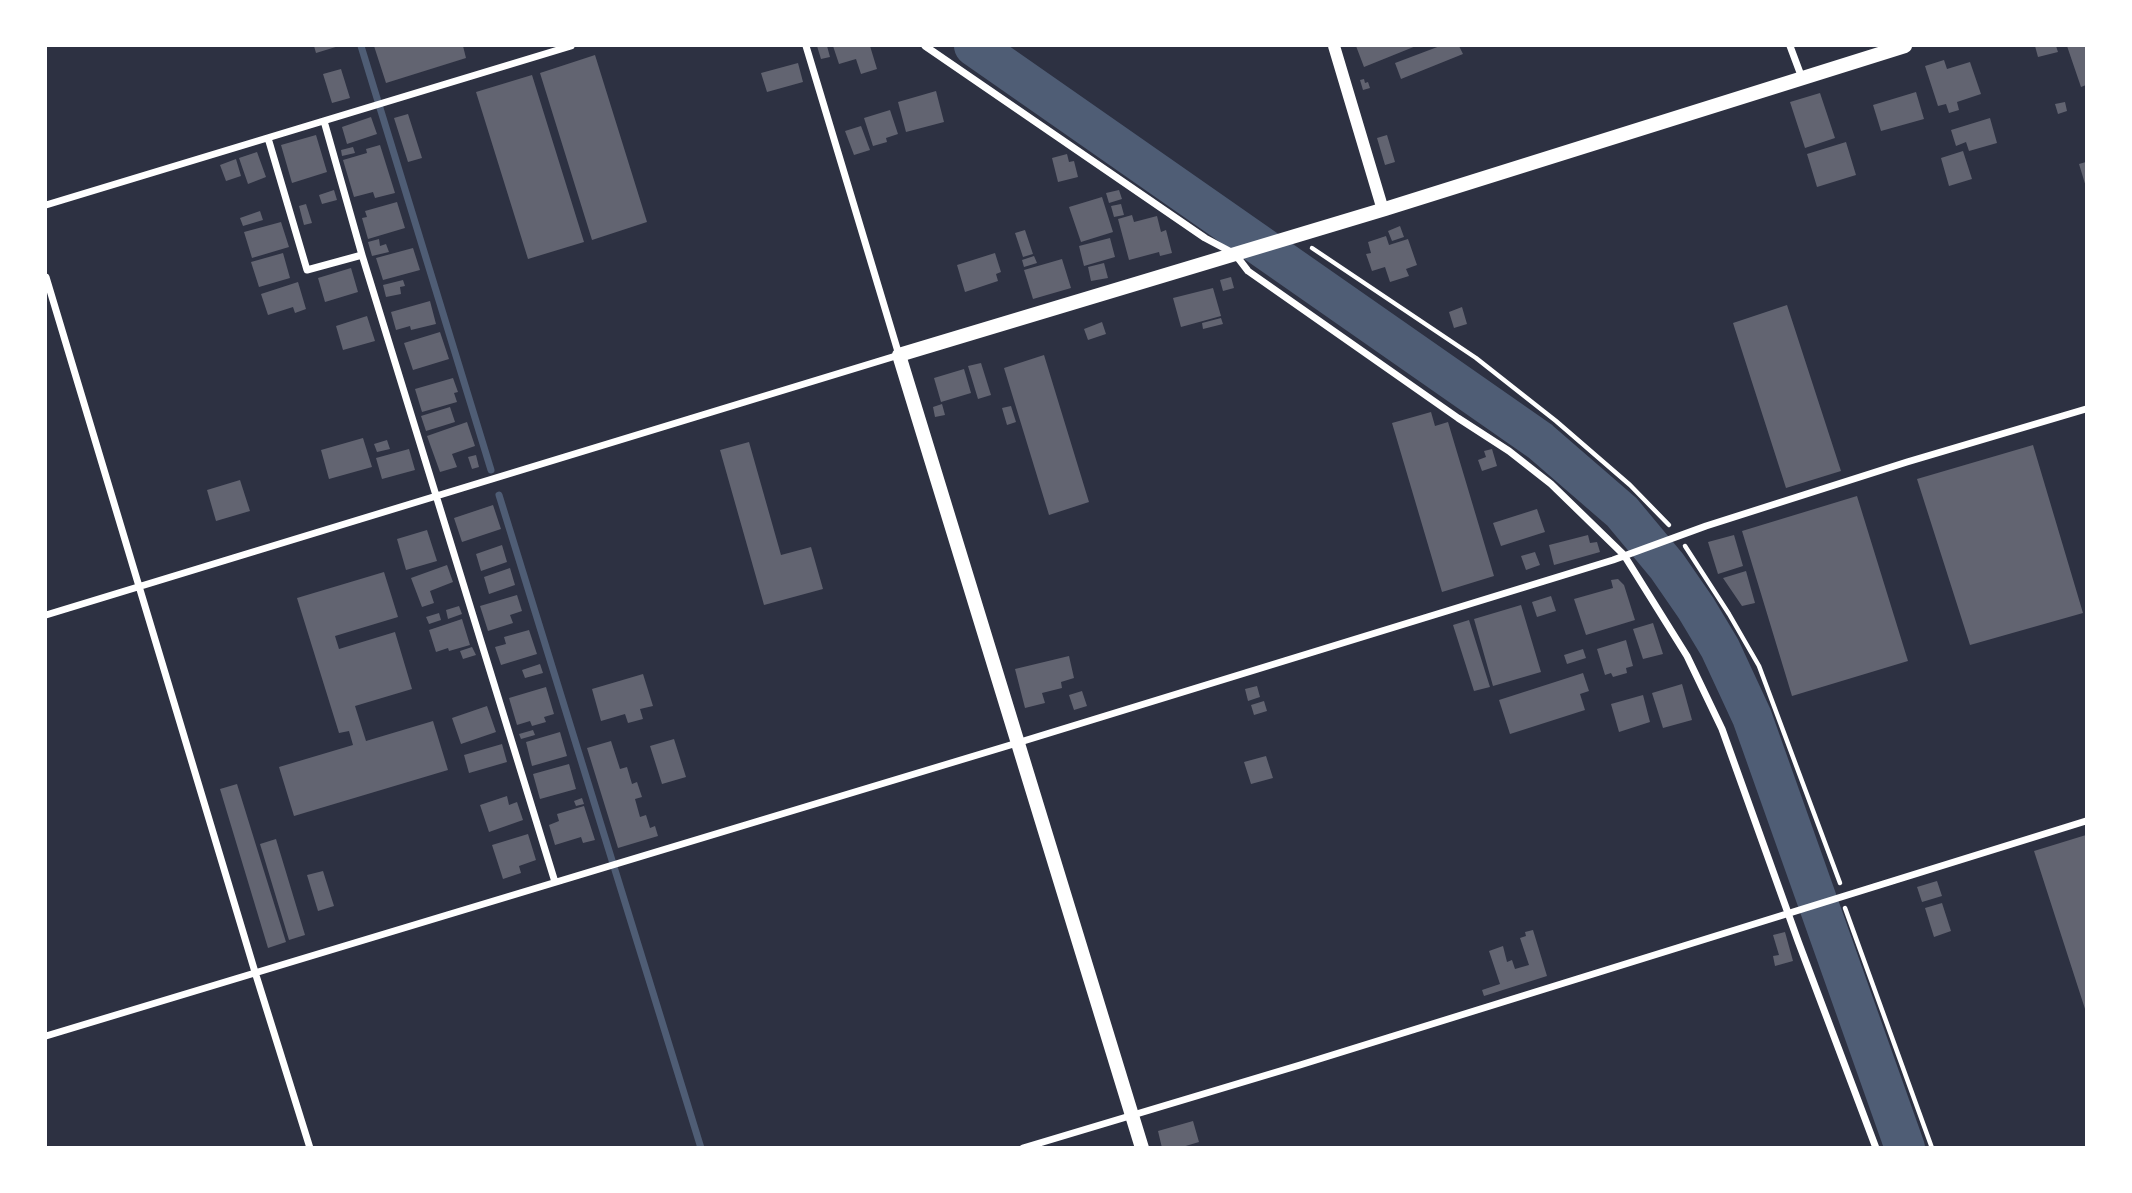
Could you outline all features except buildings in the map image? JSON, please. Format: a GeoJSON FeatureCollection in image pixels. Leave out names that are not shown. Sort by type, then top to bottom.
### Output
{"type":"FeatureCollection","features":[{"type":"Feature","properties":{"kind":"main road"},"geometry":{"type":"LineString","coordinates":[[1142,1147],[899,355],[1383,209],[1905,46]]}},
{"type":"Feature","properties":{"kind":"street"},"geometry":{"type":"LineString","coordinates":[[46,205],[571,46]]}},
{"type":"Feature","properties":{"kind":"street"},"geometry":{"type":"LineString","coordinates":[[46,615],[899,355],[806,46]]}},
{"type":"Feature","properties":{"kind":"street"},"geometry":{"type":"LineString","coordinates":[[925,46],[1205,238],[1235,254],[1248,271],[1509,451],[1551,484],[1627,553],[1701,683],[1722,729],[1793,913],[1876,1147]]}},
{"type":"Feature","properties":{"kind":"street"},"geometry":{"type":"LineString","coordinates":[[1334,46],[1383,209]]}},
{"type":"Feature","properties":{"kind":"street"},"geometry":{"type":"LineString","coordinates":[[1790,46],[1802,78]]}},
{"type":"Feature","properties":{"kind":"street"},"geometry":{"type":"LineString","coordinates":[[324,121],[435,496],[555,882]]}},
{"type":"Feature","properties":{"kind":"street"},"geometry":{"type":"LineString","coordinates":[[268,138],[307,270],[362,255]]}},
{"type":"Feature","properties":{"kind":"street"},"geometry":{"type":"LineString","coordinates":[[46,277],[310,1147]]}},
{"type":"Feature","properties":{"kind":"street"},"geometry":{"type":"LineString","coordinates":[[46,1036],[1017,743],[1627,553],[1895,466],[2087,409]]}},
{"type":"Feature","properties":{"kind":"street"},"geometry":{"type":"LineString","coordinates":[[1023,1147],[1340,1053],[2087,821]]}},
{"type":"Feature","properties":{"kind":"waterway"},"geometry":{"type":"LineString","coordinates":[[361,46],[491,470]]}},
{"type":"Feature","properties":{"kind":"waterway"},"geometry":{"type":"LineString","coordinates":[[974,46],[1540,441],[1622,512],[1667,566],[1696,608],[1720,648],[1752,717],[1905,1148]]}},
{"type":"Feature","properties":{"kind":"waterway"},"geometry":{"type":"LineString","coordinates":[[499,495],[701,1148]]}}]}
